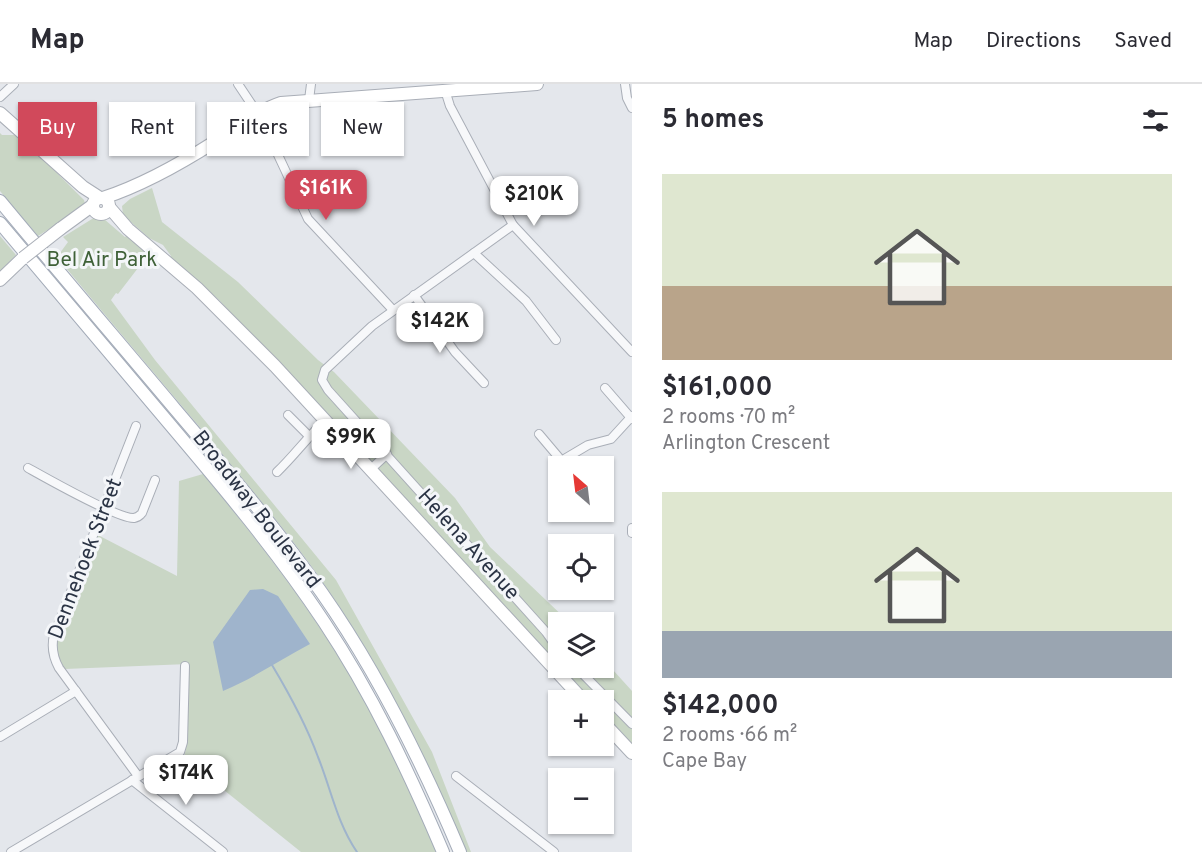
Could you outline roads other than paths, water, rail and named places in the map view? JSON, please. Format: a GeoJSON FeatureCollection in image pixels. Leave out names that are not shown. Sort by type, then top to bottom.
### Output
{"type":"FeatureCollection","features":[{"type":"Feature","properties":{"kind":"main road"},"geometry":{"type":"LineString","coordinates":[[290,102],[537,84]]}},
{"type":"Feature","properties":{"kind":"main road"},"geometry":{"type":"LineString","coordinates":[[0,113],[102,207]]}},
{"type":"Feature","properties":{"kind":"main road"},"geometry":{"type":"LineString","coordinates":[[1,279],[23,258],[66,226],[207,147]]}},
{"type":"Feature","properties":{"kind":"main road"},"geometry":{"type":"LineString","coordinates":[[57,165],[62,173],[197,288],[244,333],[574,690]]}},
{"type":"Feature","properties":{"kind":"main road"},"geometry":{"type":"LineString","coordinates":[[71,176],[96,190],[126,191]]}},
{"type":"Feature","properties":{"kind":"main road"},"geometry":{"type":"LineString","coordinates":[[102,207],[118,203],[126,191]]}},
{"type":"Feature","properties":{"kind":"main road","name":"Broadway Boulevard"},"geometry":{"type":"LineString","coordinates":[[0,201],[278,533],[316,586],[382,690],[437,798],[460,852]]}},
{"type":"Feature","properties":{"kind":"main road","name":"Broadway Boulevard"},"geometry":{"type":"LineString","coordinates":[[0,223],[203,463],[286,567],[326,624],[368,694],[418,793],[443,852]]}},
{"type":"Feature","properties":{"kind":"main road"},"geometry":{"type":"LineString","coordinates":[[614,734],[632,753]]}},
{"type":"Feature","properties":{"kind":"street"},"geometry":{"type":"LineString","coordinates":[[0,97],[15,84]]}},
{"type":"Feature","properties":{"kind":"street"},"geometry":{"type":"LineString","coordinates":[[238,84],[250,102]]}},
{"type":"Feature","properties":{"kind":"street"},"geometry":{"type":"LineString","coordinates":[[309,100],[311,84]]}},
{"type":"Feature","properties":{"kind":"street"},"geometry":{"type":"LineString","coordinates":[[625,84],[627,98],[632,108]]}},
{"type":"Feature","properties":{"kind":"street"},"geometry":{"type":"LineString","coordinates":[[445,90],[450,106],[513,225],[632,352]]}},
{"type":"Feature","properties":{"kind":"street"},"geometry":{"type":"LineString","coordinates":[[279,156],[308,219],[393,310],[513,225]]}},
{"type":"Feature","properties":{"kind":"street"},"geometry":{"type":"LineString","coordinates":[[474,253],[526,301],[556,340]]}},
{"type":"Feature","properties":{"kind":"street"},"geometry":{"type":"LineString","coordinates":[[414,295],[455,352],[484,384]]}},
{"type":"Feature","properties":{"kind":"street","name":"Helena Avenue"},"geometry":{"type":"LineString","coordinates":[[393,310],[361,335],[325,370],[322,380],[328,390],[548,635]]}},
{"type":"Feature","properties":{"kind":"street"},"geometry":{"type":"LineString","coordinates":[[574,456],[588,445],[613,437],[632,417],[605,388]]}},
{"type":"Feature","properties":{"kind":"street"},"geometry":{"type":"LineString","coordinates":[[288,415],[309,436]]}},
{"type":"Feature","properties":{"kind":"street"},"geometry":{"type":"LineString","coordinates":[[277,472],[326,420]]}},
{"type":"Feature","properties":{"kind":"street","name":"Dennehoek Street"},"geometry":{"type":"LineString","coordinates":[[136,426],[53,640],[53,651],[56,662],[135,778],[223,852]]}},
{"type":"Feature","properties":{"kind":"street"},"geometry":{"type":"LineString","coordinates":[[539,434],[557,456]]}},
{"type":"Feature","properties":{"kind":"street"},"geometry":{"type":"LineString","coordinates":[[371,469],[387,454]]}},
{"type":"Feature","properties":{"kind":"street"},"geometry":{"type":"LineString","coordinates":[[28,468],[132,518],[142,513],[155,480]]}},
{"type":"Feature","properties":{"kind":"street"},"geometry":{"type":"LineString","coordinates":[[632,528],[632,533]]}},
{"type":"Feature","properties":{"kind":"street"},"geometry":{"type":"LineString","coordinates":[[496,608],[511,593]]}},
{"type":"Feature","properties":{"kind":"street"},"geometry":{"type":"LineString","coordinates":[[11,852],[182,749],[184,666]]}},
{"type":"Feature","properties":{"kind":"street"},"geometry":{"type":"LineString","coordinates":[[587,678],[632,724]]}},
{"type":"Feature","properties":{"kind":"street"},"geometry":{"type":"LineString","coordinates":[[0,737],[76,691]]}},
{"type":"Feature","properties":{"kind":"street"},"geometry":{"type":"LineString","coordinates":[[456,776],[554,852]]}},
{"type":"Feature","properties":{"kind":"water"},"geometry":{"type":"Polygon","coordinates":[[[263,589],[278,596],[310,644],[223,691],[213,642],[250,590],[263,589]]]}},
{"type":"Feature","properties":{"kind":"waterway"},"geometry":{"type":"LineString","coordinates":[[272,665],[308,733],[339,818],[357,852]]}},
{"type":"Feature","properties":{"kind":"park label","name":"Bel Air Park"},"geometry":{"type":"Point","coordinates":[102,260]}}]}
